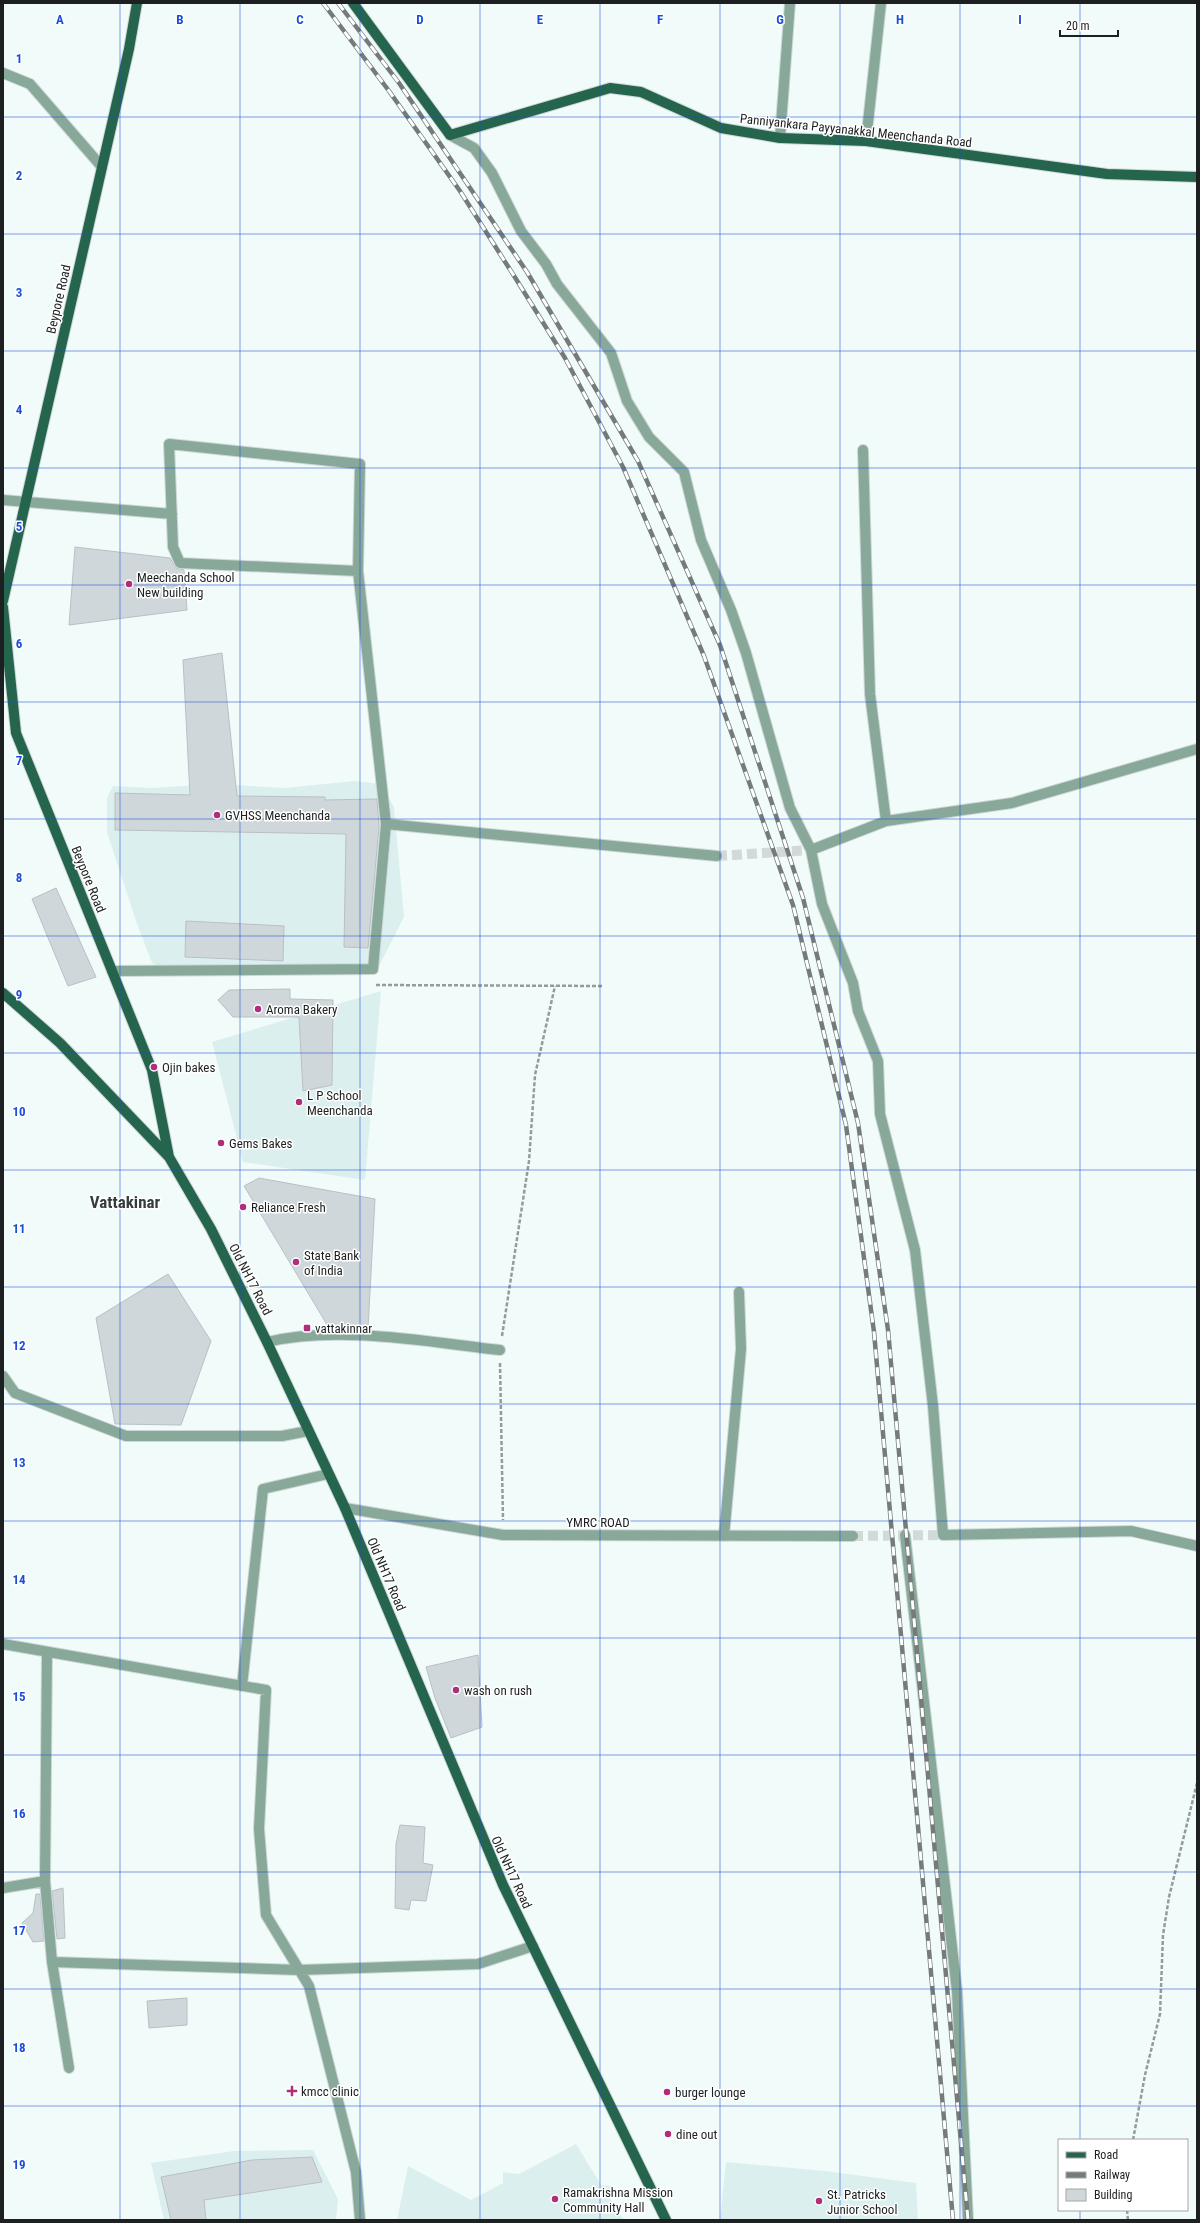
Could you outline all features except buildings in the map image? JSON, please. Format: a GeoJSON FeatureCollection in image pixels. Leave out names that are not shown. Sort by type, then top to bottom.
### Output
{"type":"FeatureCollection","features":[{"type":"Feature","properties":{"kind":"main road","name":"Beypore Road"},"geometry":{"type":"LineString","coordinates":[[3,601],[129,49],[137,3]]}},
{"type":"Feature","properties":{"kind":"main road"},"geometry":{"type":"LineString","coordinates":[[353,3],[450,135]]}},
{"type":"Feature","properties":{"kind":"main road","name":"Panniyankara Payyanakkal Meenchanda Road"},"geometry":{"type":"LineString","coordinates":[[450,135],[610,88],[641,92],[720,128],[780,138],[866,141],[1107,174],[1197,177]]}},
{"type":"Feature","properties":{"kind":"main road","name":"Beypore Road"},"geometry":{"type":"LineString","coordinates":[[3,607],[16,733],[152,1070],[169,1157]]}},
{"type":"Feature","properties":{"kind":"main road","name":"Old NH17 Road"},"geometry":{"type":"LineString","coordinates":[[3,993],[60,1043],[169,1157],[211,1230],[267,1342],[345,1508],[442,1737],[478,1829],[666,2220]]}},
{"type":"Feature","properties":{"kind":"street"},"geometry":{"type":"LineString","coordinates":[[780,138],[790,3]]}},
{"type":"Feature","properties":{"kind":"street"},"geometry":{"type":"LineString","coordinates":[[866,141],[881,3]]}},
{"type":"Feature","properties":{"kind":"street"},"geometry":{"type":"LineString","coordinates":[[3,72],[30,84],[102,167]]}},
{"type":"Feature","properties":{"kind":"street"},"geometry":{"type":"LineString","coordinates":[[450,135],[474,148],[492,172],[521,231],[546,264],[557,284],[611,354],[627,401],[649,437],[684,472],[701,540],[731,610],[746,653],[790,808],[811,850],[822,904],[853,983],[858,1011],[878,1061],[880,1114],[916,1250],[933,1406],[943,1535],[1131,1531],[1197,1546]]}},
{"type":"Feature","properties":{"kind":"street"},"geometry":{"type":"LineString","coordinates":[[112,971],[373,969],[386,824],[358,571],[360,464],[169,444],[174,547],[180,563],[358,571]]}},
{"type":"Feature","properties":{"kind":"street"},"geometry":{"type":"LineString","coordinates":[[863,450],[870,694],[886,821]]}},
{"type":"Feature","properties":{"kind":"street"},"geometry":{"type":"LineString","coordinates":[[3,500],[172,514]]}},
{"type":"Feature","properties":{"kind":"street"},"geometry":{"type":"LineString","coordinates":[[811,850],[886,821],[1012,803],[1197,748]]}},
{"type":"Feature","properties":{"kind":"street"},"geometry":{"type":"LineString","coordinates":[[386,824],[717,856]]}},
{"type":"Feature","properties":{"kind":"street"},"geometry":{"type":"LineString","coordinates":[[724,1536],[741,1349],[739,1292]]}},
{"type":"Feature","properties":{"kind":"street"},"geometry":{"type":"LineString","coordinates":[[267,1342],[285,1337],[356,1335],[500,1350]]}},
{"type":"Feature","properties":{"kind":"street"},"geometry":{"type":"LineString","coordinates":[[3,1376],[15,1393],[126,1436],[282,1436],[308,1431]]}},
{"type":"Feature","properties":{"kind":"street"},"geometry":{"type":"LineString","coordinates":[[242,1686],[263,1489],[328,1474]]}},
{"type":"Feature","properties":{"kind":"street","name":"YMRC ROAD"},"geometry":{"type":"LineString","coordinates":[[345,1508],[503,1535],[853,1536]]}},
{"type":"Feature","properties":{"kind":"street"},"geometry":{"type":"LineString","coordinates":[[905,1535],[957,1991],[968,2220]]}},
{"type":"Feature","properties":{"kind":"street"},"geometry":{"type":"LineString","coordinates":[[3,1644],[266,1690],[259,1829],[266,1915],[309,1986],[356,2172],[360,2220]]}},
{"type":"Feature","properties":{"kind":"street"},"geometry":{"type":"LineString","coordinates":[[47,1652],[45,1881],[52,1962],[69,2068]]}},
{"type":"Feature","properties":{"kind":"street"},"geometry":{"type":"LineString","coordinates":[[3,1888],[45,1881]]}},
{"type":"Feature","properties":{"kind":"street"},"geometry":{"type":"LineString","coordinates":[[52,1962],[299,1970],[478,1964],[533,1946]]}},
{"type":"Feature","properties":{"kind":"path"},"geometry":{"type":"LineString","coordinates":[[503,1535],[500,1350],[529,1161],[536,1075],[555,986]]}},
{"type":"Feature","properties":{"kind":"path"},"geometry":{"type":"LineString","coordinates":[[1133,2139],[1160,2014],[1163,1935],[1169,1897],[1197,1783]]}},
{"type":"Feature","properties":{"kind":"shaded area"},"geometry":{"type":"Polygon","coordinates":[[[354,781],[381,784],[394,807],[404,917],[377,970],[176,973],[152,963],[136,921],[107,832],[107,798],[113,786],[151,788],[215,784],[285,788],[354,781]]]}},
{"type":"Feature","properties":{"kind":"shaded area","name":"L P School Meenchanda"},"geometry":{"type":"Polygon","coordinates":[[[381,991],[365,1180],[243,1162],[212,1042],[381,991]]]}},
{"type":"Feature","properties":{"kind":"shaded area"},"geometry":{"type":"Polygon","coordinates":[[[576,2144],[601,2185],[612,2186],[608,2196],[624,2220],[397,2220],[408,2166],[471,2200],[503,2183],[503,2172],[519,2174],[576,2144]]]}},
{"type":"Feature","properties":{"kind":"shaded area"},"geometry":{"type":"Polygon","coordinates":[[[313,2150],[338,2199],[336,2220],[164,2220],[151,2163],[234,2151],[313,2150]]]}},
{"type":"Feature","properties":{"kind":"shaded area","name":"St. Patricks Junior School"},"geometry":{"type":"Polygon","coordinates":[[[726,2162],[825,2171],[916,2183],[918,2220],[720,2220],[726,2162]]]}},
{"type":"Feature","properties":{"kind":"tunnel"},"geometry":{"type":"LineString","coordinates":[[717,856],[811,850]]}},
{"type":"Feature","properties":{"kind":"tunnel"},"geometry":{"type":"LineString","coordinates":[[853,1536],[943,1535]]}},
{"type":"Feature","properties":{"kind":"railway"},"geometry":{"type":"LineString","coordinates":[[323,3],[389,91],[460,191],[565,358],[623,467],[704,656],[793,905],[846,1125],[874,1332],[953,2220]]}},
{"type":"Feature","properties":{"kind":"railway"},"geometry":{"type":"LineString","coordinates":[[338,3],[399,83],[527,272],[638,461],[720,645],[803,898],[858,1123],[888,1330],[968,2220]]}},
{"type":"Feature","properties":{"kind":"place","name":"Meechanda School New building"},"geometry":{"type":"Point","coordinates":[129,584]}},
{"type":"Feature","properties":{"kind":"place","name":"GVHSS Meenchanda"},"geometry":{"type":"Point","coordinates":[217,815]}},
{"type":"Feature","properties":{"kind":"place","name":"Aroma Bakery"},"geometry":{"type":"Point","coordinates":[258,1009]}},
{"type":"Feature","properties":{"kind":"place","name":"Ojin bakes"},"geometry":{"type":"Point","coordinates":[154,1067]}},
{"type":"Feature","properties":{"kind":"place","name":"L P School Meenchanda"},"geometry":{"type":"Point","coordinates":[299,1102]}},
{"type":"Feature","properties":{"kind":"place","name":"Gems Bakes"},"geometry":{"type":"Point","coordinates":[221,1143]}},
{"type":"Feature","properties":{"kind":"place","name":"Reliance Fresh"},"geometry":{"type":"Point","coordinates":[243,1207]}},
{"type":"Feature","properties":{"kind":"place","name":"State Bank of India"},"geometry":{"type":"Point","coordinates":[296,1262]}},
{"type":"Feature","properties":{"kind":"place","name":"vattakinnar"},"geometry":{"type":"Point","coordinates":[307,1328]}},
{"type":"Feature","properties":{"kind":"place","name":"wash on rush"},"geometry":{"type":"Point","coordinates":[456,1690]}},
{"type":"Feature","properties":{"kind":"place","name":"kmcc clinic"},"geometry":{"type":"Point","coordinates":[292,2091]}},
{"type":"Feature","properties":{"kind":"place","name":"burger lounge"},"geometry":{"type":"Point","coordinates":[667,2092]}},
{"type":"Feature","properties":{"kind":"place","name":"dine out"},"geometry":{"type":"Point","coordinates":[668,2134]}},
{"type":"Feature","properties":{"kind":"place","name":"Ramakrishna Mission Community Hall"},"geometry":{"type":"Point","coordinates":[555,2199]}},
{"type":"Feature","properties":{"kind":"place","name":"St. Patricks Junior School"},"geometry":{"type":"Point","coordinates":[819,2201]}},
{"type":"Feature","properties":{"kind":"district","name":"Vattakinar"},"geometry":{"type":"Point","coordinates":[125,1202]}}]}
